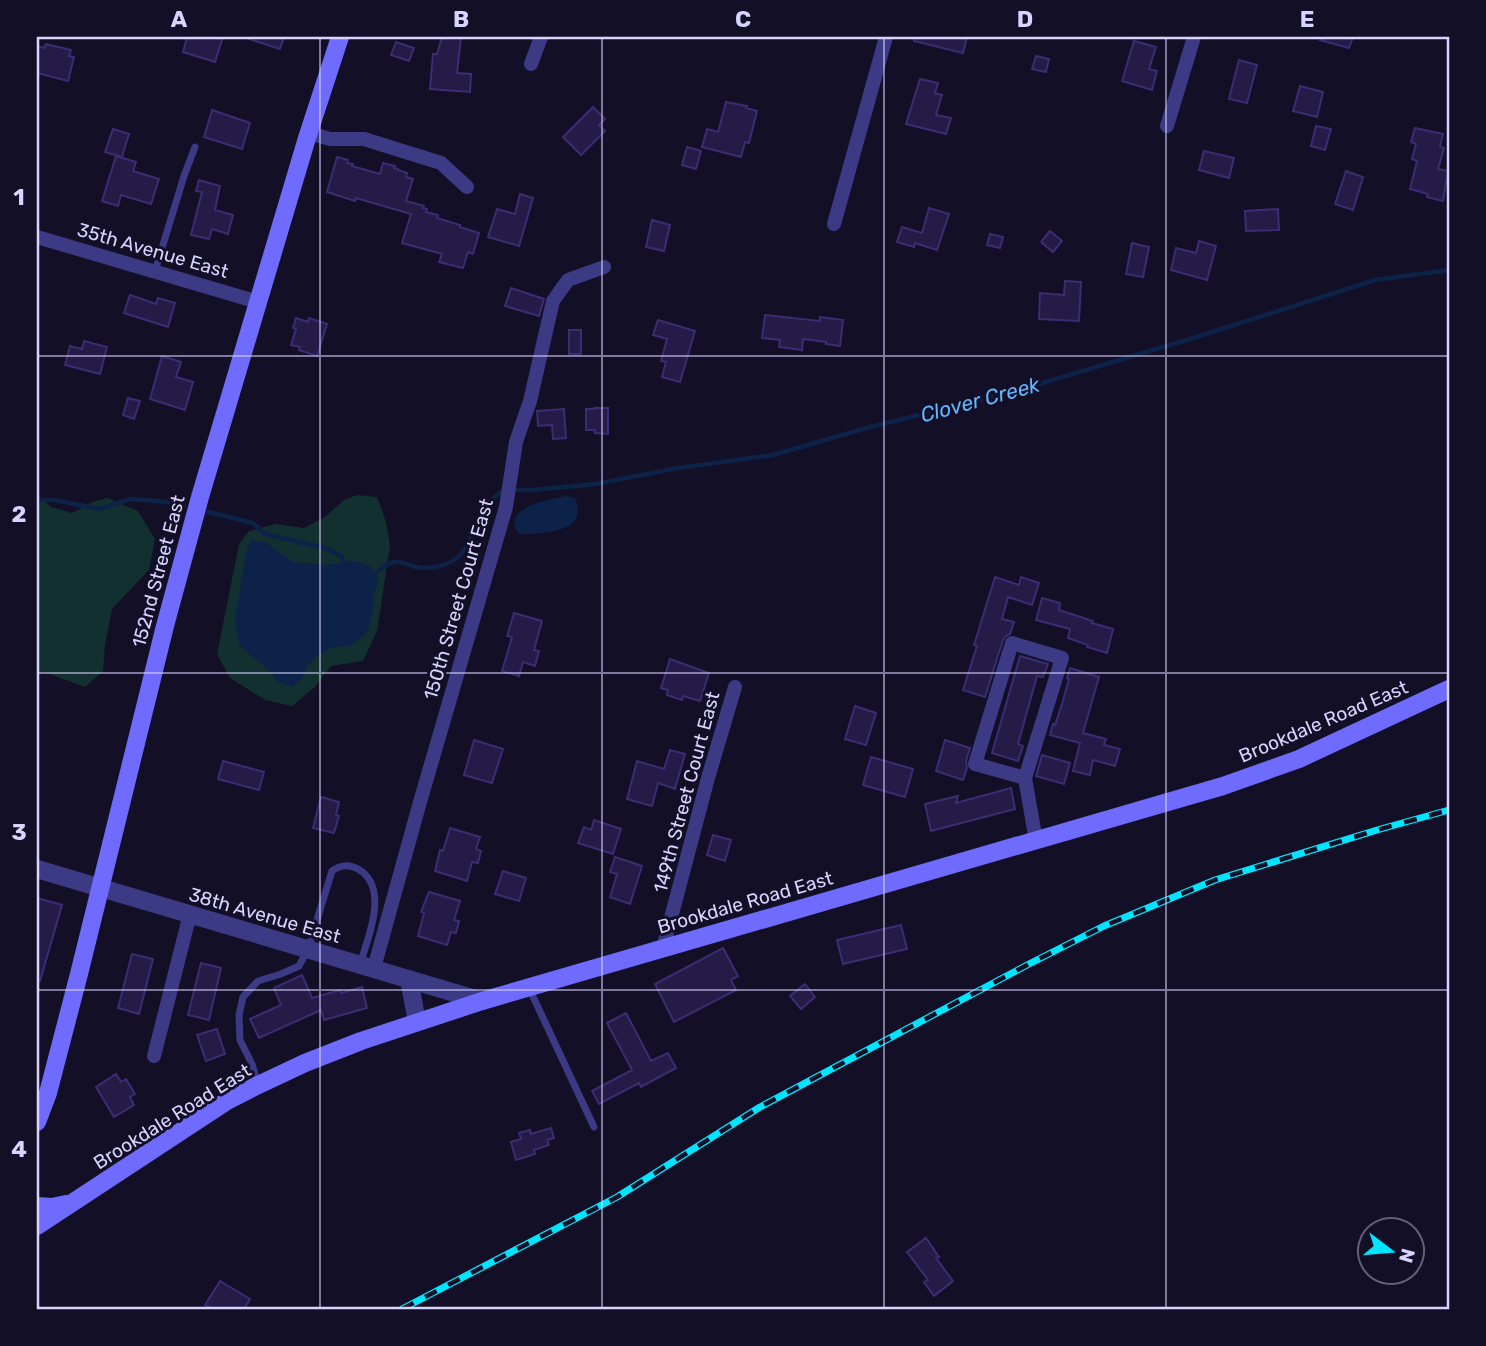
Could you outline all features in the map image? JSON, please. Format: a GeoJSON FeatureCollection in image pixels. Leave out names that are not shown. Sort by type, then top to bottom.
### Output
{"type":"FeatureCollection","features":[{"type":"Feature","properties":{"kind":"main road","name":"152nd Street East"},"geometry":{"type":"LineString","coordinates":[[37,1122],[48,1093],[183,557],[340,37]]}},
{"type":"Feature","properties":{"kind":"main road","name":"Brookdale Road East"},"geometry":{"type":"LineString","coordinates":[[37,1226],[227,1101],[305,1063],[360,1041],[529,987],[1223,786],[1299,759],[1449,689]]}},
{"type":"Feature","properties":{"kind":"main road","name":"Brookdale Road East"},"geometry":{"type":"LineString","coordinates":[[37,1206],[52,1207],[73,1202]]}},
{"type":"Feature","properties":{"kind":"street"},"geometry":{"type":"LineString","coordinates":[[531,64],[541,37]]}},
{"type":"Feature","properties":{"kind":"street"},"geometry":{"type":"LineString","coordinates":[[834,224],[886,37]]}},
{"type":"Feature","properties":{"kind":"street"},"geometry":{"type":"LineString","coordinates":[[1167,126],[1194,37]]}},
{"type":"Feature","properties":{"kind":"street"},"geometry":{"type":"LineString","coordinates":[[309,133],[330,139],[364,139],[441,163],[467,187]]}},
{"type":"Feature","properties":{"kind":"street","name":"35th Avenue East"},"geometry":{"type":"LineString","coordinates":[[37,237],[258,302]]}},
{"type":"Feature","properties":{"kind":"street","name":"150th Street Court East"},"geometry":{"type":"LineString","coordinates":[[367,966],[422,793],[506,507],[516,442],[530,401],[553,301],[568,280],[604,267]]}},
{"type":"Feature","properties":{"kind":"street"},"geometry":{"type":"LineString","coordinates":[[1025,778],[975,764],[1012,643],[1062,658],[1025,778],[1036,841]]}},
{"type":"Feature","properties":{"kind":"street","name":"149th Street Court East"},"geometry":{"type":"LineString","coordinates":[[663,948],[735,687]]}},
{"type":"Feature","properties":{"kind":"street","name":"38th Avenue East"},"geometry":{"type":"LineString","coordinates":[[37,869],[482,1001]]}},
{"type":"Feature","properties":{"kind":"street"},"geometry":{"type":"LineString","coordinates":[[154,1056],[190,914]]}},
{"type":"Feature","properties":{"kind":"street"},"geometry":{"type":"LineString","coordinates":[[409,979],[417,1022]]}},
{"type":"Feature","properties":{"kind":"lane"},"geometry":{"type":"LineString","coordinates":[[155,271],[195,147]]}},
{"type":"Feature","properties":{"kind":"lane"},"geometry":{"type":"LineString","coordinates":[[259,1085],[240,1040],[239,1015],[243,998],[258,981],[299,966],[308,949],[332,871],[342,866],[349,866],[364,874],[369,880],[374,897],[367,966]]}},
{"type":"Feature","properties":{"kind":"lane"},"geometry":{"type":"LineString","coordinates":[[529,987],[594,1127]]}},
{"type":"Feature","properties":{"kind":"green space"},"geometry":{"type":"Polygon","coordinates":[[[37,495],[51,507],[72,513],[95,501],[108,498],[138,511],[155,539],[149,570],[112,609],[103,671],[85,687],[44,672],[37,675],[37,495]]]}},
{"type":"Feature","properties":{"kind":"green space"},"geometry":{"type":"Polygon","coordinates":[[[357,495],[377,497],[386,522],[390,546],[377,631],[363,661],[331,666],[315,687],[292,706],[265,700],[230,678],[217,654],[239,544],[249,531],[276,524],[304,528],[325,517],[344,500],[357,495]]]}},
{"type":"Feature","properties":{"kind":"water"},"geometry":{"type":"Polygon","coordinates":[[[567,496],[575,498],[578,513],[569,526],[549,532],[519,534],[515,525],[521,511],[539,502],[567,496]]]}},
{"type":"Feature","properties":{"kind":"water"},"geometry":{"type":"Polygon","coordinates":[[[251,540],[265,542],[293,562],[327,565],[354,561],[370,566],[379,580],[374,592],[368,631],[354,644],[332,648],[319,654],[307,666],[302,679],[292,687],[278,682],[239,645],[235,618],[247,549],[251,540]]]}},
{"type":"Feature","properties":{"kind":"building"},"geometry":{"type":"Polygon","coordinates":[[[187,37],[223,37],[215,62],[183,52],[187,37]]]}},
{"type":"Feature","properties":{"kind":"building"},"geometry":{"type":"Polygon","coordinates":[[[249,37],[284,37],[280,49],[249,37]]]}},
{"type":"Feature","properties":{"kind":"building"},"geometry":{"type":"Polygon","coordinates":[[[442,37],[461,37],[457,73],[471,74],[470,92],[430,89],[433,54],[437,54],[442,37]]]}},
{"type":"Feature","properties":{"kind":"building"},"geometry":{"type":"Polygon","coordinates":[[[914,37],[967,37],[963,53],[914,41],[914,37]]]}},
{"type":"Feature","properties":{"kind":"building"},"geometry":{"type":"Polygon","coordinates":[[[1321,37],[1353,37],[1349,48],[1320,40],[1321,37]]]}},
{"type":"Feature","properties":{"kind":"building"},"geometry":{"type":"Polygon","coordinates":[[[1134,41],[1156,47],[1149,69],[1157,71],[1152,90],[1122,81],[1134,41]]]}},
{"type":"Feature","properties":{"kind":"building"},"geometry":{"type":"Polygon","coordinates":[[[396,42],[414,48],[409,61],[391,55],[396,42]]]}},
{"type":"Feature","properties":{"kind":"building"},"geometry":{"type":"Polygon","coordinates":[[[46,44],[71,50],[69,56],[74,57],[68,81],[37,73],[37,46],[44,48],[46,44]]]}},
{"type":"Feature","properties":{"kind":"building"},"geometry":{"type":"Polygon","coordinates":[[[1036,56],[1049,59],[1046,72],[1032,69],[1036,56]]]}},
{"type":"Feature","properties":{"kind":"building"},"geometry":{"type":"Polygon","coordinates":[[[1239,60],[1257,65],[1247,103],[1229,99],[1239,60]]]}},
{"type":"Feature","properties":{"kind":"building"},"geometry":{"type":"Polygon","coordinates":[[[920,79],[938,83],[935,93],[942,95],[936,115],[951,118],[946,134],[906,124],[920,79]]]}},
{"type":"Feature","properties":{"kind":"building"},"geometry":{"type":"Polygon","coordinates":[[[1300,86],[1323,92],[1317,117],[1293,111],[1300,86]]]}},
{"type":"Feature","properties":{"kind":"building"},"geometry":{"type":"Polygon","coordinates":[[[726,102],[757,111],[749,143],[745,142],[741,157],[702,147],[707,129],[718,132],[726,102]]]}},
{"type":"Feature","properties":{"kind":"building"},"geometry":{"type":"Polygon","coordinates":[[[593,107],[605,119],[599,125],[605,131],[581,155],[563,137],[593,107]]]}},
{"type":"Feature","properties":{"kind":"building"},"geometry":{"type":"Polygon","coordinates":[[[212,110],[250,123],[242,149],[204,137],[212,110]]]}},
{"type":"Feature","properties":{"kind":"building"},"geometry":{"type":"Polygon","coordinates":[[[1316,126],[1331,129],[1325,150],[1311,146],[1316,126]]]}},
{"type":"Feature","properties":{"kind":"building"},"geometry":{"type":"Polygon","coordinates":[[[1415,128],[1443,134],[1440,147],[1444,148],[1438,169],[1448,171],[1443,201],[1410,189],[1417,161],[1412,159],[1416,144],[1411,142],[1415,128]]]}},
{"type":"Feature","properties":{"kind":"building"},"geometry":{"type":"Polygon","coordinates":[[[113,129],[129,134],[122,157],[105,152],[113,129]]]}},
{"type":"Feature","properties":{"kind":"building"},"geometry":{"type":"Polygon","coordinates":[[[687,147],[701,151],[696,169],[682,165],[687,147]]]}},
{"type":"Feature","properties":{"kind":"building"},"geometry":{"type":"Polygon","coordinates":[[[1204,151],[1234,158],[1229,178],[1199,170],[1204,151]]]}},
{"type":"Feature","properties":{"kind":"building"},"geometry":{"type":"Polygon","coordinates":[[[116,156],[136,162],[133,171],[159,179],[151,204],[121,195],[118,206],[102,201],[116,156]]]}},
{"type":"Feature","properties":{"kind":"building"},"geometry":{"type":"Polygon","coordinates":[[[337,157],[348,160],[347,163],[353,164],[352,166],[380,174],[383,163],[395,166],[394,168],[407,173],[406,177],[413,179],[406,201],[424,206],[426,212],[438,215],[437,218],[479,233],[473,254],[468,252],[463,268],[439,262],[442,254],[402,243],[411,214],[327,192],[337,157]]]}},
{"type":"Feature","properties":{"kind":"building"},"geometry":{"type":"Polygon","coordinates":[[[1346,171],[1363,177],[1353,210],[1335,204],[1346,171]]]}},
{"type":"Feature","properties":{"kind":"building"},"geometry":{"type":"Polygon","coordinates":[[[199,180],[220,186],[215,210],[233,215],[228,234],[212,229],[209,239],[191,235],[202,192],[196,191],[199,180]]]}},
{"type":"Feature","properties":{"kind":"building"},"geometry":{"type":"Polygon","coordinates":[[[520,194],[533,198],[519,246],[488,237],[497,209],[515,214],[520,194]]]}},
{"type":"Feature","properties":{"kind":"building"},"geometry":{"type":"Polygon","coordinates":[[[929,208],[949,214],[937,250],[915,243],[914,247],[897,242],[902,227],[922,233],[929,208]]]}},
{"type":"Feature","properties":{"kind":"building"},"geometry":{"type":"Polygon","coordinates":[[[1278,209],[1279,230],[1246,231],[1245,211],[1278,209]]]}},
{"type":"Feature","properties":{"kind":"building"},"geometry":{"type":"Polygon","coordinates":[[[652,220],[670,225],[664,251],[646,247],[652,220]]]}},
{"type":"Feature","properties":{"kind":"building"},"geometry":{"type":"Polygon","coordinates":[[[1050,231],[1062,241],[1053,252],[1041,242],[1050,231]]]}},
{"type":"Feature","properties":{"kind":"building"},"geometry":{"type":"Polygon","coordinates":[[[990,234],[1003,237],[1000,248],[987,245],[990,234]]]}},
{"type":"Feature","properties":{"kind":"building"},"geometry":{"type":"Polygon","coordinates":[[[1199,241],[1216,246],[1207,280],[1171,270],[1176,248],[1196,253],[1199,241]]]}},
{"type":"Feature","properties":{"kind":"building"},"geometry":{"type":"Polygon","coordinates":[[[1132,243],[1149,247],[1143,277],[1126,274],[1132,243]]]}},
{"type":"Feature","properties":{"kind":"building"},"geometry":{"type":"Polygon","coordinates":[[[1065,281],[1081,282],[1079,321],[1039,319],[1040,293],[1064,295],[1065,281]]]}},
{"type":"Feature","properties":{"kind":"building"},"geometry":{"type":"Polygon","coordinates":[[[511,288],[544,299],[539,316],[505,306],[511,288]]]}},
{"type":"Feature","properties":{"kind":"building"},"geometry":{"type":"Polygon","coordinates":[[[130,295],[156,304],[158,298],[175,303],[168,327],[124,313],[130,295]]]}},
{"type":"Feature","properties":{"kind":"building"},"geometry":{"type":"Polygon","coordinates":[[[765,315],[820,321],[820,317],[843,320],[840,346],[803,339],[802,350],[779,347],[780,340],[762,338],[765,315]]]}},
{"type":"Feature","properties":{"kind":"building"},"geometry":{"type":"Polygon","coordinates":[[[296,318],[308,322],[309,318],[327,324],[317,356],[291,345],[296,318]]]}},
{"type":"Feature","properties":{"kind":"building"},"geometry":{"type":"Polygon","coordinates":[[[658,320],[695,331],[680,382],[662,377],[666,362],[661,361],[667,339],[653,335],[658,320]]]}},
{"type":"Feature","properties":{"kind":"building"},"geometry":{"type":"Polygon","coordinates":[[[569,330],[581,330],[581,354],[569,354],[569,330]]]}},
{"type":"Feature","properties":{"kind":"building"},"geometry":{"type":"Polygon","coordinates":[[[84,341],[107,347],[100,374],[65,365],[70,346],[82,349],[84,341]]]}},
{"type":"Feature","properties":{"kind":"building"},"geometry":{"type":"Polygon","coordinates":[[[162,356],[181,362],[176,377],[193,382],[185,410],[150,399],[162,356]]]}},
{"type":"Feature","properties":{"kind":"building"},"geometry":{"type":"Polygon","coordinates":[[[128,398],[140,401],[134,419],[123,415],[128,398]]]}},
{"type":"Feature","properties":{"kind":"building"},"geometry":{"type":"Polygon","coordinates":[[[608,408],[608,434],[586,430],[586,409],[608,408]]]}},
{"type":"Feature","properties":{"kind":"building"},"geometry":{"type":"Polygon","coordinates":[[[564,409],[566,438],[553,439],[552,425],[538,426],[537,411],[564,409]]]}},
{"type":"Feature","properties":{"kind":"building"},"geometry":{"type":"Polygon","coordinates":[[[995,577],[1019,585],[1021,577],[1039,583],[1032,605],[1008,597],[1002,619],[1014,622],[1010,634],[1003,640],[985,697],[963,690],[995,577]]]}},
{"type":"Feature","properties":{"kind":"building"},"geometry":{"type":"Polygon","coordinates":[[[1042,598],[1060,603],[1059,610],[1113,629],[1107,653],[1068,638],[1070,629],[1036,620],[1042,598]]]}},
{"type":"Feature","properties":{"kind":"building"},"geometry":{"type":"Polygon","coordinates":[[[514,613],[542,621],[534,650],[539,651],[535,666],[523,662],[519,676],[502,671],[512,637],[507,636],[514,613]]]}},
{"type":"Feature","properties":{"kind":"building"},"geometry":{"type":"Polygon","coordinates":[[[1020,656],[1048,664],[1043,677],[1037,676],[1018,744],[1023,746],[1018,761],[992,753],[1020,656]]]}},
{"type":"Feature","properties":{"kind":"building"},"geometry":{"type":"Polygon","coordinates":[[[670,659],[709,673],[700,701],[683,696],[682,700],[667,695],[668,690],[661,688],[670,659]]]}},
{"type":"Feature","properties":{"kind":"building"},"geometry":{"type":"Polygon","coordinates":[[[1070,668],[1099,677],[1083,733],[1106,739],[1104,745],[1120,749],[1115,766],[1093,760],[1090,775],[1073,771],[1080,743],[1050,735],[1062,704],[1070,668]]]}},
{"type":"Feature","properties":{"kind":"building"},"geometry":{"type":"Polygon","coordinates":[[[855,706],[876,713],[866,745],[845,739],[855,706]]]}},
{"type":"Feature","properties":{"kind":"building"},"geometry":{"type":"Polygon","coordinates":[[[474,740],[503,749],[492,783],[464,775],[474,740]]]}},
{"type":"Feature","properties":{"kind":"building"},"geometry":{"type":"Polygon","coordinates":[[[945,740],[970,748],[963,780],[936,771],[945,740]]]}},
{"type":"Feature","properties":{"kind":"building"},"geometry":{"type":"Polygon","coordinates":[[[670,750],[685,754],[675,789],[658,783],[652,806],[627,799],[637,761],[664,769],[670,750]]]}},
{"type":"Feature","properties":{"kind":"building"},"geometry":{"type":"Polygon","coordinates":[[[1042,755],[1070,763],[1064,784],[1036,776],[1042,755]]]}},
{"type":"Feature","properties":{"kind":"building"},"geometry":{"type":"Polygon","coordinates":[[[871,757],[913,769],[905,797],[863,785],[871,757]]]}},
{"type":"Feature","properties":{"kind":"building"},"geometry":{"type":"Polygon","coordinates":[[[223,761],[264,772],[259,790],[218,779],[223,761]]]}},
{"type":"Feature","properties":{"kind":"building"},"geometry":{"type":"Polygon","coordinates":[[[1011,788],[1015,809],[931,831],[925,804],[958,796],[956,803],[1011,788]]]}},
{"type":"Feature","properties":{"kind":"building"},"geometry":{"type":"Polygon","coordinates":[[[321,797],[339,802],[336,815],[339,816],[334,833],[313,828],[321,797]]]}},
{"type":"Feature","properties":{"kind":"building"},"geometry":{"type":"Polygon","coordinates":[[[594,820],[621,829],[613,854],[578,843],[584,827],[591,830],[594,820]]]}},
{"type":"Feature","properties":{"kind":"building"},"geometry":{"type":"Polygon","coordinates":[[[450,828],[480,837],[476,849],[481,851],[478,863],[472,862],[467,881],[435,871],[440,850],[443,851],[450,828]]]}},
{"type":"Feature","properties":{"kind":"building"},"geometry":{"type":"Polygon","coordinates":[[[713,835],[731,840],[725,861],[707,855],[713,835]]]}},
{"type":"Feature","properties":{"kind":"building"},"geometry":{"type":"Polygon","coordinates":[[[615,857],[642,866],[630,904],[610,897],[617,874],[610,872],[615,857]]]}},
{"type":"Feature","properties":{"kind":"building"},"geometry":{"type":"Polygon","coordinates":[[[503,871],[526,878],[519,901],[495,894],[503,871]]]}},
{"type":"Feature","properties":{"kind":"building"},"geometry":{"type":"Polygon","coordinates":[[[429,892],[460,901],[454,920],[459,921],[456,933],[451,932],[447,945],[418,936],[424,913],[421,912],[429,892]]]}},
{"type":"Feature","properties":{"kind":"building"},"geometry":{"type":"Polygon","coordinates":[[[37,898],[62,905],[40,981],[37,980],[37,898]]]}},
{"type":"Feature","properties":{"kind":"building"},"geometry":{"type":"Polygon","coordinates":[[[901,925],[907,949],[843,964],[837,940],[901,925]]]}},
{"type":"Feature","properties":{"kind":"building"},"geometry":{"type":"Polygon","coordinates":[[[723,948],[738,976],[731,980],[736,990],[674,1022],[655,984],[723,948]]]}},
{"type":"Feature","properties":{"kind":"building"},"geometry":{"type":"Polygon","coordinates":[[[132,954],[153,959],[139,1014],[118,1008],[132,954]]]}},
{"type":"Feature","properties":{"kind":"building"},"geometry":{"type":"Polygon","coordinates":[[[201,963],[221,968],[209,1020],[188,1015],[201,963]]]}},
{"type":"Feature","properties":{"kind":"building"},"geometry":{"type":"Polygon","coordinates":[[[302,975],[312,998],[362,987],[367,1008],[324,1020],[321,1010],[259,1038],[250,1019],[281,1005],[274,988],[302,975]]]}},
{"type":"Feature","properties":{"kind":"building"},"geometry":{"type":"Polygon","coordinates":[[[805,984],[815,997],[801,1009],[790,996],[805,984]]]}},
{"type":"Feature","properties":{"kind":"building"},"geometry":{"type":"Polygon","coordinates":[[[626,1013],[651,1061],[668,1053],[676,1068],[641,1087],[639,1083],[599,1104],[592,1091],[632,1070],[607,1023],[626,1013]]]}},
{"type":"Feature","properties":{"kind":"building"},"geometry":{"type":"Polygon","coordinates":[[[217,1029],[225,1054],[206,1061],[197,1035],[217,1029]]]}},
{"type":"Feature","properties":{"kind":"building"},"geometry":{"type":"Polygon","coordinates":[[[116,1074],[121,1082],[126,1079],[135,1094],[130,1097],[134,1105],[114,1117],[96,1087],[116,1074]]]}},
{"type":"Feature","properties":{"kind":"building"},"geometry":{"type":"Polygon","coordinates":[[[551,1128],[554,1138],[547,1140],[549,1145],[534,1150],[535,1154],[516,1160],[511,1142],[521,1139],[519,1133],[530,1130],[531,1134],[551,1128]]]}},
{"type":"Feature","properties":{"kind":"building"},"geometry":{"type":"Polygon","coordinates":[[[926,1238],[939,1257],[936,1258],[953,1281],[934,1296],[924,1282],[928,1280],[907,1252],[926,1238]]]}},
{"type":"Feature","properties":{"kind":"building"},"geometry":{"type":"Polygon","coordinates":[[[220,1281],[250,1299],[244,1309],[213,1309],[205,1305],[220,1281]]]}},
{"type":"Feature","properties":{"kind":"waterway","name":"Clover Creek"},"geometry":{"type":"LineString","coordinates":[[513,490],[595,484],[678,468],[773,455],[870,427],[1009,393],[1375,280],[1449,270]]}},
{"type":"Feature","properties":{"kind":"waterway"},"geometry":{"type":"LineString","coordinates":[[372,575],[385,565],[395,562],[426,568],[441,566],[454,560],[468,543],[485,509],[504,490]]}},
{"type":"Feature","properties":{"kind":"waterway"},"geometry":{"type":"LineString","coordinates":[[37,500],[55,500],[99,509],[131,499],[184,506]]}},
{"type":"Feature","properties":{"kind":"waterway"},"geometry":{"type":"LineString","coordinates":[[208,512],[253,523],[265,534],[325,548],[341,556],[348,567]]}},
{"type":"Feature","properties":{"kind":"railway"},"geometry":{"type":"LineString","coordinates":[[402,1309],[617,1197],[760,1107],[1104,926],[1215,880],[1449,810]]}}]}
